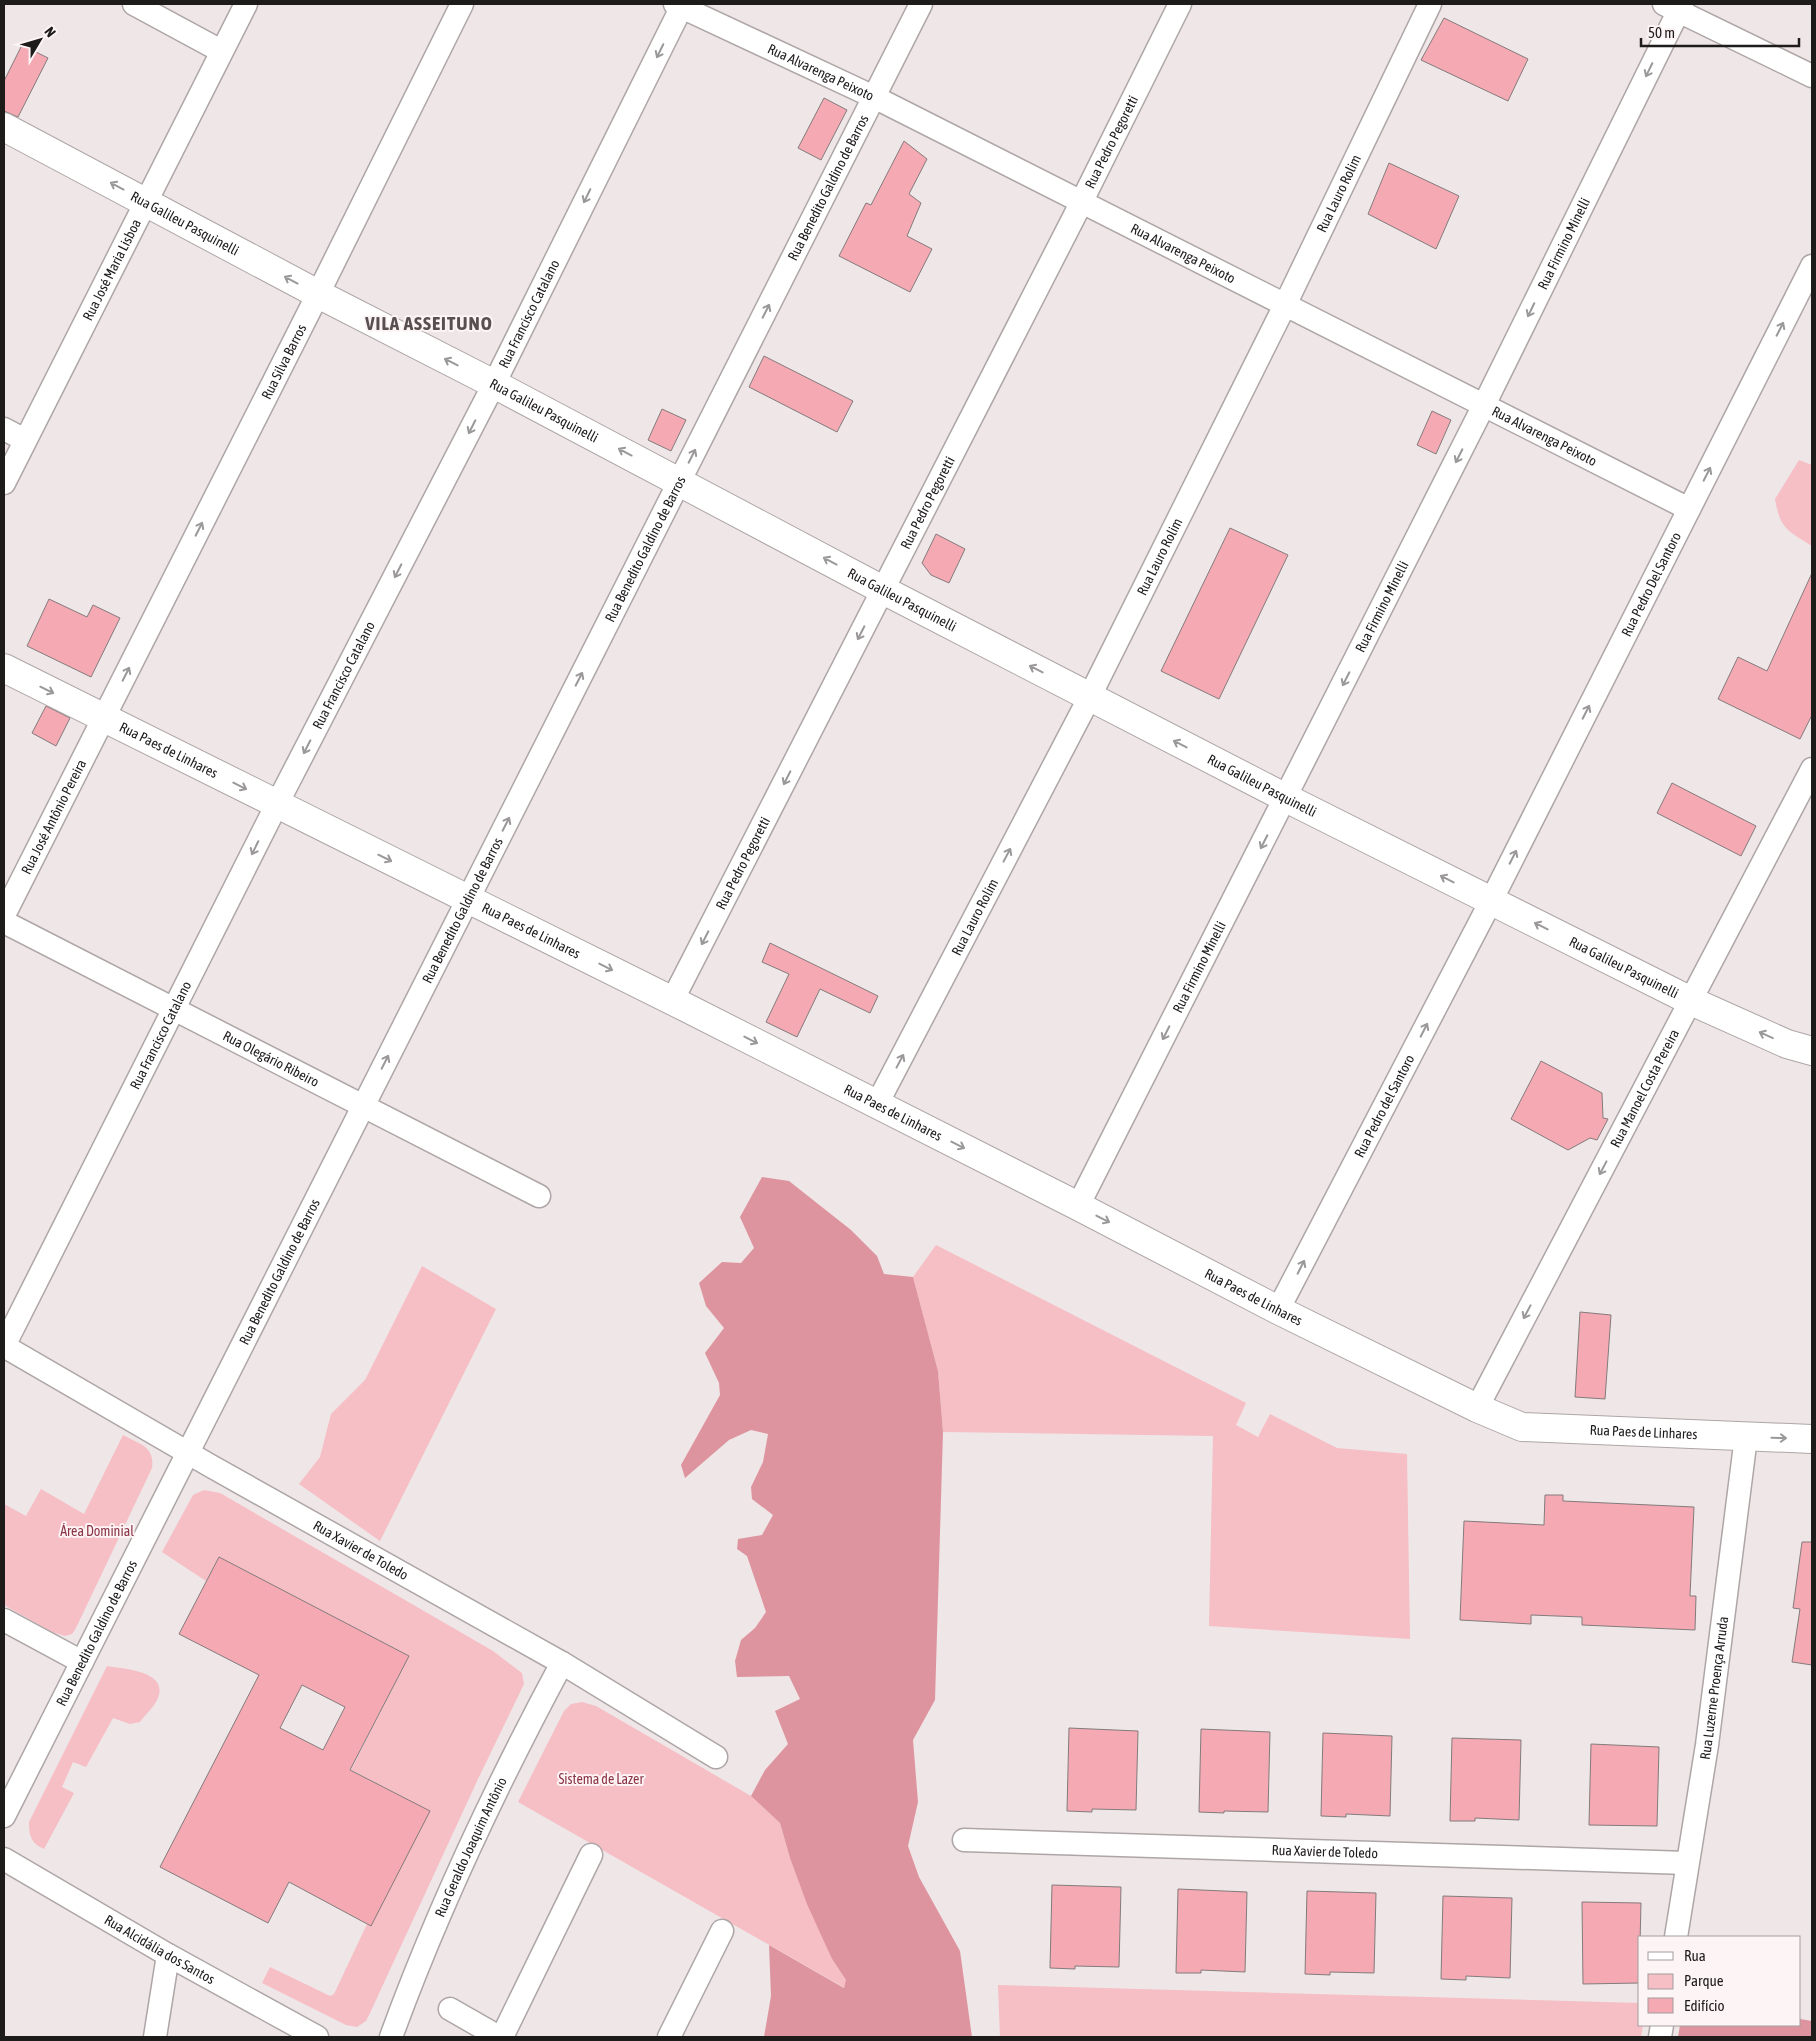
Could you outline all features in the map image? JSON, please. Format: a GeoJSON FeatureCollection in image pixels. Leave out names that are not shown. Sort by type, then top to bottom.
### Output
{"type":"FeatureCollection","features":[{"type":"Feature","properties":{"kind":"street"},"geometry":{"type":"LineString","coordinates":[[134,4],[221,51]]}},
{"type":"Feature","properties":{"kind":"street","name":"Rua José Maria Lisboa"},"geometry":{"type":"LineString","coordinates":[[4,483],[246,4]]}},
{"type":"Feature","properties":{"kind":"street","name":"Rua Silva Barros"},"geometry":{"type":"LineString","coordinates":[[104,718],[462,4]]}},
{"type":"Feature","properties":{"kind":"street","name":"Rua Benedito Galdino de Barros"},"geometry":{"type":"LineString","coordinates":[[4,1816],[921,4]]}},
{"type":"Feature","properties":{"kind":"street","name":"Rua Pedro Pegoretti"},"geometry":{"type":"LineString","coordinates":[[672,1001],[1081,202],[1180,4]]}},
{"type":"Feature","properties":{"kind":"street","name":"Rua Lauro Rolim"},"geometry":{"type":"LineString","coordinates":[[877,1104],[1089,697],[1285,305],[1430,4]]}},
{"type":"Feature","properties":{"kind":"street","name":"Rua Alvarenga Peixoto"},"geometry":{"type":"LineString","coordinates":[[680,5],[874,97],[1689,509]]}},
{"type":"Feature","properties":{"kind":"street","name":"Rua Francisco Catalano"},"geometry":{"type":"LineString","coordinates":[[4,1346],[277,804],[494,384],[680,5]]}},
{"type":"Feature","properties":{"kind":"street"},"geometry":{"type":"LineString","coordinates":[[1675,6],[1812,76]]}},
{"type":"Feature","properties":{"kind":"street","name":"Rua Firmino Minelli"},"geometry":{"type":"LineString","coordinates":[[1078,1206],[1484,405],[1675,6]]}},
{"type":"Feature","properties":{"kind":"street","name":"Rua Galileu Pasquinelli"},"geometry":{"type":"LineString","coordinates":[[4,127],[318,294],[680,481],[883,590],[1286,798],[1691,1001],[1787,1044],[1812,1051]]}},
{"type":"Feature","properties":{"kind":"street","name":"Rua Pedro Del Santoro"},"geometry":{"type":"LineString","coordinates":[[1490,901],[1812,266]]}},
{"type":"Feature","properties":{"kind":"street"},"geometry":{"type":"LineString","coordinates":[[4,429],[25,440]]}},
{"type":"Feature","properties":{"kind":"street","name":"Rua Paes de Linhares"},"geometry":{"type":"LineString","coordinates":[[4,668],[468,898],[1078,1206],[1278,1310],[1477,1408],[1522,1427],[1812,1439]]}},
{"type":"Feature","properties":{"kind":"street","name":"Rua José Antônio Pereira"},"geometry":{"type":"LineString","coordinates":[[4,915],[104,718]]}},
{"type":"Feature","properties":{"kind":"street","name":"Rua Manoel Costa Pereira"},"geometry":{"type":"LineString","coordinates":[[1477,1408],[1812,769]]}},
{"type":"Feature","properties":{"kind":"street","name":"Rua Pedro del Santoro"},"geometry":{"type":"LineString","coordinates":[[1278,1310],[1490,901]]}},
{"type":"Feature","properties":{"kind":"street","name":"Rua Olegário Ribeiro"},"geometry":{"type":"LineString","coordinates":[[4,922],[539,1196]]}},
{"type":"Feature","properties":{"kind":"street","name":"Rua Xavier de Toledo"},"geometry":{"type":"LineString","coordinates":[[4,1346],[562,1663],[716,1757]]}},
{"type":"Feature","properties":{"kind":"street","name":"Rua Luzerne Proença Arruda"},"geometry":{"type":"LineString","coordinates":[[1676,1936],[1691,1905],[1687,1863],[1715,1747],[1746,1437]]}},
{"type":"Feature","properties":{"kind":"street"},"geometry":{"type":"LineString","coordinates":[[4,1620],[82,1662]]}},
{"type":"Feature","properties":{"kind":"street","name":"Rua Geraldo Joaquim Antônio"},"geometry":{"type":"LineString","coordinates":[[391,2037],[418,1963],[518,1745],[562,1663]]}},
{"type":"Feature","properties":{"kind":"street","name":"Rua Xavier de Toledo"},"geometry":{"type":"LineString","coordinates":[[964,1840],[1687,1863]]}},
{"type":"Feature","properties":{"kind":"street"},"geometry":{"type":"LineString","coordinates":[[450,2009],[501,2037],[591,1855]]}},
{"type":"Feature","properties":{"kind":"street","name":"Rua Alcidália dos Santos"},"geometry":{"type":"LineString","coordinates":[[4,1859],[168,1955],[317,2037]]}},
{"type":"Feature","properties":{"kind":"street"},"geometry":{"type":"LineString","coordinates":[[669,2037],[722,1931]]}},
{"type":"Feature","properties":{"kind":"street"},"geometry":{"type":"LineString","coordinates":[[155,2037],[168,1955]]}},
{"type":"Feature","properties":{"kind":"green space"},"geometry":{"type":"Polygon","coordinates":[[[1799,460],[1812,465],[1812,546],[1786,528],[1780,517],[1775,499],[1799,460]]]}},
{"type":"Feature","properties":{"kind":"green space"},"geometry":{"type":"Polygon","coordinates":[[[936,1245],[1246,1403],[1236,1425],[1258,1437],[1270,1414],[1337,1448],[1407,1454],[1410,1639],[1209,1626],[1213,1436],[943,1432],[938,1371],[913,1277],[936,1245]]]}},
{"type":"Feature","properties":{"kind":"green space"},"geometry":{"type":"Polygon","coordinates":[[[422,1266],[496,1309],[380,1541],[299,1484],[320,1457],[331,1414],[365,1380],[422,1266]]]}},
{"type":"Feature","properties":{"kind":"green space","name":"Área Dominial"},"geometry":{"type":"Polygon","coordinates":[[[123,1435],[148,1450],[151,1455],[152,1468],[76,1628],[72,1634],[65,1636],[52,1632],[4,1605],[4,1504],[26,1516],[41,1489],[84,1514],[123,1435]]]}},
{"type":"Feature","properties":{"kind":"green space"},"geometry":{"type":"Polygon","coordinates":[[[204,1490],[220,1493],[493,1651],[522,1673],[524,1684],[370,2013],[366,2021],[357,2027],[346,2025],[262,1983],[270,1967],[330,1996],[334,1994],[367,1924],[429,1811],[351,1770],[409,1656],[219,1557],[206,1581],[162,1552],[193,1495],[204,1490]]]}},
{"type":"Feature","properties":{"kind":"green space"},"geometry":{"type":"Polygon","coordinates":[[[107,1666],[134,1670],[152,1677],[160,1690],[157,1700],[140,1722],[130,1724],[113,1718],[86,1767],[73,1762],[62,1787],[74,1793],[44,1849],[36,1844],[32,1838],[29,1822],[107,1666]]]}},
{"type":"Feature","properties":{"kind":"green space","name":"Sistema de Lazer"},"geometry":{"type":"Polygon","coordinates":[[[582,1702],[596,1706],[751,1796],[780,1823],[790,1858],[832,1959],[846,1980],[845,1988],[518,1802],[564,1711],[571,1704],[582,1702]]]}},
{"type":"Feature","properties":{"kind":"green space"},"geometry":{"type":"Polygon","coordinates":[[[998,1985],[1638,2003],[1638,2026],[1643,2026],[1641,2037],[1000,2037],[998,1985]]]}},
{"type":"Feature","properties":{"kind":"shaded area"},"geometry":{"type":"Polygon","coordinates":[[[762,1177],[789,1181],[851,1230],[877,1256],[884,1274],[913,1277],[938,1371],[943,1432],[935,1700],[913,1740],[918,1802],[908,1846],[919,1877],[960,1951],[972,2037],[764,2037],[771,1996],[769,1945],[844,1988],[846,1980],[832,1959],[807,1904],[790,1858],[780,1823],[751,1796],[765,1770],[788,1744],[775,1711],[800,1699],[789,1676],[737,1677],[735,1661],[741,1640],[755,1628],[766,1612],[747,1556],[737,1549],[738,1539],[762,1535],[773,1515],[752,1499],[751,1487],[763,1462],[768,1434],[751,1430],[729,1440],[685,1478],[681,1465],[720,1395],[719,1383],[705,1353],[724,1328],[706,1306],[699,1283],[722,1262],[741,1263],[754,1248],[740,1217],[762,1177]]]}},
{"type":"Feature","properties":{"kind":"shaded area"},"geometry":{"type":"Polygon","coordinates":[[[1801,2019],[1812,2021],[1812,2037],[1678,2037],[1680,2026],[1801,2026],[1801,2019]]]}},
{"type":"Feature","properties":{"kind":"building"},"geometry":{"type":"Polygon","coordinates":[[[1444,18],[1528,59],[1508,101],[1421,60],[1444,18]]]}},
{"type":"Feature","properties":{"kind":"building"},"geometry":{"type":"Polygon","coordinates":[[[22,45],[48,58],[18,117],[4,111],[4,81],[22,45]]]}},
{"type":"Feature","properties":{"kind":"building"},"geometry":{"type":"Polygon","coordinates":[[[824,98],[847,110],[821,160],[798,148],[824,98]]]}},
{"type":"Feature","properties":{"kind":"building"},"geometry":{"type":"Polygon","coordinates":[[[904,141],[927,159],[909,194],[921,203],[907,236],[932,249],[910,292],[839,256],[866,203],[871,205],[904,141]]]}},
{"type":"Feature","properties":{"kind":"building"},"geometry":{"type":"Polygon","coordinates":[[[1389,163],[1459,196],[1436,249],[1368,214],[1389,163]]]}},
{"type":"Feature","properties":{"kind":"building"},"geometry":{"type":"Polygon","coordinates":[[[764,356],[853,401],[837,432],[749,387],[764,356]]]}},
{"type":"Feature","properties":{"kind":"building"},"geometry":{"type":"Polygon","coordinates":[[[662,409],[686,420],[671,451],[648,440],[662,409]]]}},
{"type":"Feature","properties":{"kind":"building"},"geometry":{"type":"Polygon","coordinates":[[[1432,411],[1451,420],[1436,454],[1417,445],[1432,411]]]}},
{"type":"Feature","properties":{"kind":"building"},"geometry":{"type":"Polygon","coordinates":[[[1230,528],[1288,555],[1219,699],[1161,671],[1230,528]]]}},
{"type":"Feature","properties":{"kind":"building"},"geometry":{"type":"Polygon","coordinates":[[[936,534],[965,549],[949,583],[931,575],[922,563],[936,534]]]}},
{"type":"Feature","properties":{"kind":"building"},"geometry":{"type":"Polygon","coordinates":[[[1812,573],[1812,715],[1800,739],[1718,699],[1738,657],[1767,671],[1812,573]]]}},
{"type":"Feature","properties":{"kind":"building"},"geometry":{"type":"Polygon","coordinates":[[[49,599],[87,617],[93,605],[120,618],[91,677],[27,646],[49,599]]]}},
{"type":"Feature","properties":{"kind":"building"},"geometry":{"type":"Polygon","coordinates":[[[46,706],[70,718],[56,746],[32,733],[46,706]]]}},
{"type":"Feature","properties":{"kind":"building"},"geometry":{"type":"Polygon","coordinates":[[[1672,783],[1756,826],[1741,856],[1657,813],[1672,783]]]}},
{"type":"Feature","properties":{"kind":"building"},"geometry":{"type":"Polygon","coordinates":[[[770,943],[878,996],[870,1013],[820,989],[797,1037],[766,1022],[789,974],[762,962],[770,943]]]}},
{"type":"Feature","properties":{"kind":"building"},"geometry":{"type":"Polygon","coordinates":[[[1541,1061],[1602,1093],[1603,1118],[1608,1119],[1597,1140],[1590,1138],[1568,1150],[1511,1119],[1541,1061]]]}},
{"type":"Feature","properties":{"kind":"building"},"geometry":{"type":"Polygon","coordinates":[[[1580,1312],[1611,1315],[1605,1399],[1575,1397],[1580,1312]]]}},
{"type":"Feature","properties":{"kind":"building"},"geometry":{"type":"Polygon","coordinates":[[[1545,1495],[1563,1495],[1563,1501],[1694,1507],[1690,1596],[1696,1596],[1695,1630],[1582,1625],[1582,1617],[1531,1615],[1531,1624],[1460,1620],[1464,1521],[1544,1525],[1545,1495]]]}},
{"type":"Feature","properties":{"kind":"building"},"geometry":{"type":"Polygon","coordinates":[[[1802,1542],[1812,1542],[1812,1665],[1792,1662],[1800,1609],[1793,1608],[1802,1542]]]}},
{"type":"Feature","properties":{"kind":"building"},"geometry":{"type":"Polygon","coordinates":[[[219,1557],[409,1656],[350,1770],[430,1811],[371,1926],[289,1882],[268,1923],[160,1867],[259,1675],[179,1634],[219,1557]],[[302,1685],[280,1728],[323,1750],[345,1707],[302,1685]]]}},
{"type":"Feature","properties":{"kind":"building"},"geometry":{"type":"Polygon","coordinates":[[[1069,1728],[1138,1731],[1136,1810],[1092,1809],[1092,1812],[1067,1811],[1069,1728]]]}},
{"type":"Feature","properties":{"kind":"building"},"geometry":{"type":"Polygon","coordinates":[[[1201,1729],[1270,1732],[1268,1812],[1199,1812],[1201,1729]]]}},
{"type":"Feature","properties":{"kind":"building"},"geometry":{"type":"Polygon","coordinates":[[[1323,1733],[1392,1736],[1390,1816],[1346,1814],[1346,1817],[1321,1816],[1323,1733]]]}},
{"type":"Feature","properties":{"kind":"building"},"geometry":{"type":"Polygon","coordinates":[[[1452,1738],[1521,1740],[1519,1820],[1475,1818],[1475,1821],[1450,1821],[1452,1738]]]}},
{"type":"Feature","properties":{"kind":"building"},"geometry":{"type":"Polygon","coordinates":[[[1591,1744],[1659,1747],[1657,1826],[1589,1825],[1591,1744]]]}},
{"type":"Feature","properties":{"kind":"building"},"geometry":{"type":"Polygon","coordinates":[[[1052,1885],[1121,1887],[1119,1967],[1075,1966],[1075,1969],[1050,1968],[1052,1885]]]}},
{"type":"Feature","properties":{"kind":"building"},"geometry":{"type":"Polygon","coordinates":[[[1178,1889],[1247,1892],[1245,1972],[1201,1970],[1201,1973],[1176,1973],[1178,1889]]]}},
{"type":"Feature","properties":{"kind":"building"},"geometry":{"type":"Polygon","coordinates":[[[1307,1891],[1376,1893],[1374,1973],[1330,1972],[1330,1975],[1305,1974],[1307,1891]]]}},
{"type":"Feature","properties":{"kind":"building"},"geometry":{"type":"Polygon","coordinates":[[[1443,1896],[1512,1898],[1510,1978],[1466,1976],[1466,1980],[1441,1979],[1443,1896]]]}},
{"type":"Feature","properties":{"kind":"building"},"geometry":{"type":"Polygon","coordinates":[[[1582,1902],[1641,1903],[1640,1936],[1638,1936],[1638,1983],[1583,1984],[1582,1902]]]}},
{"type":"Feature","properties":{"kind":"district","name":"VILA ASSEITUNO"},"geometry":{"type":"Point","coordinates":[429,323]}}]}
